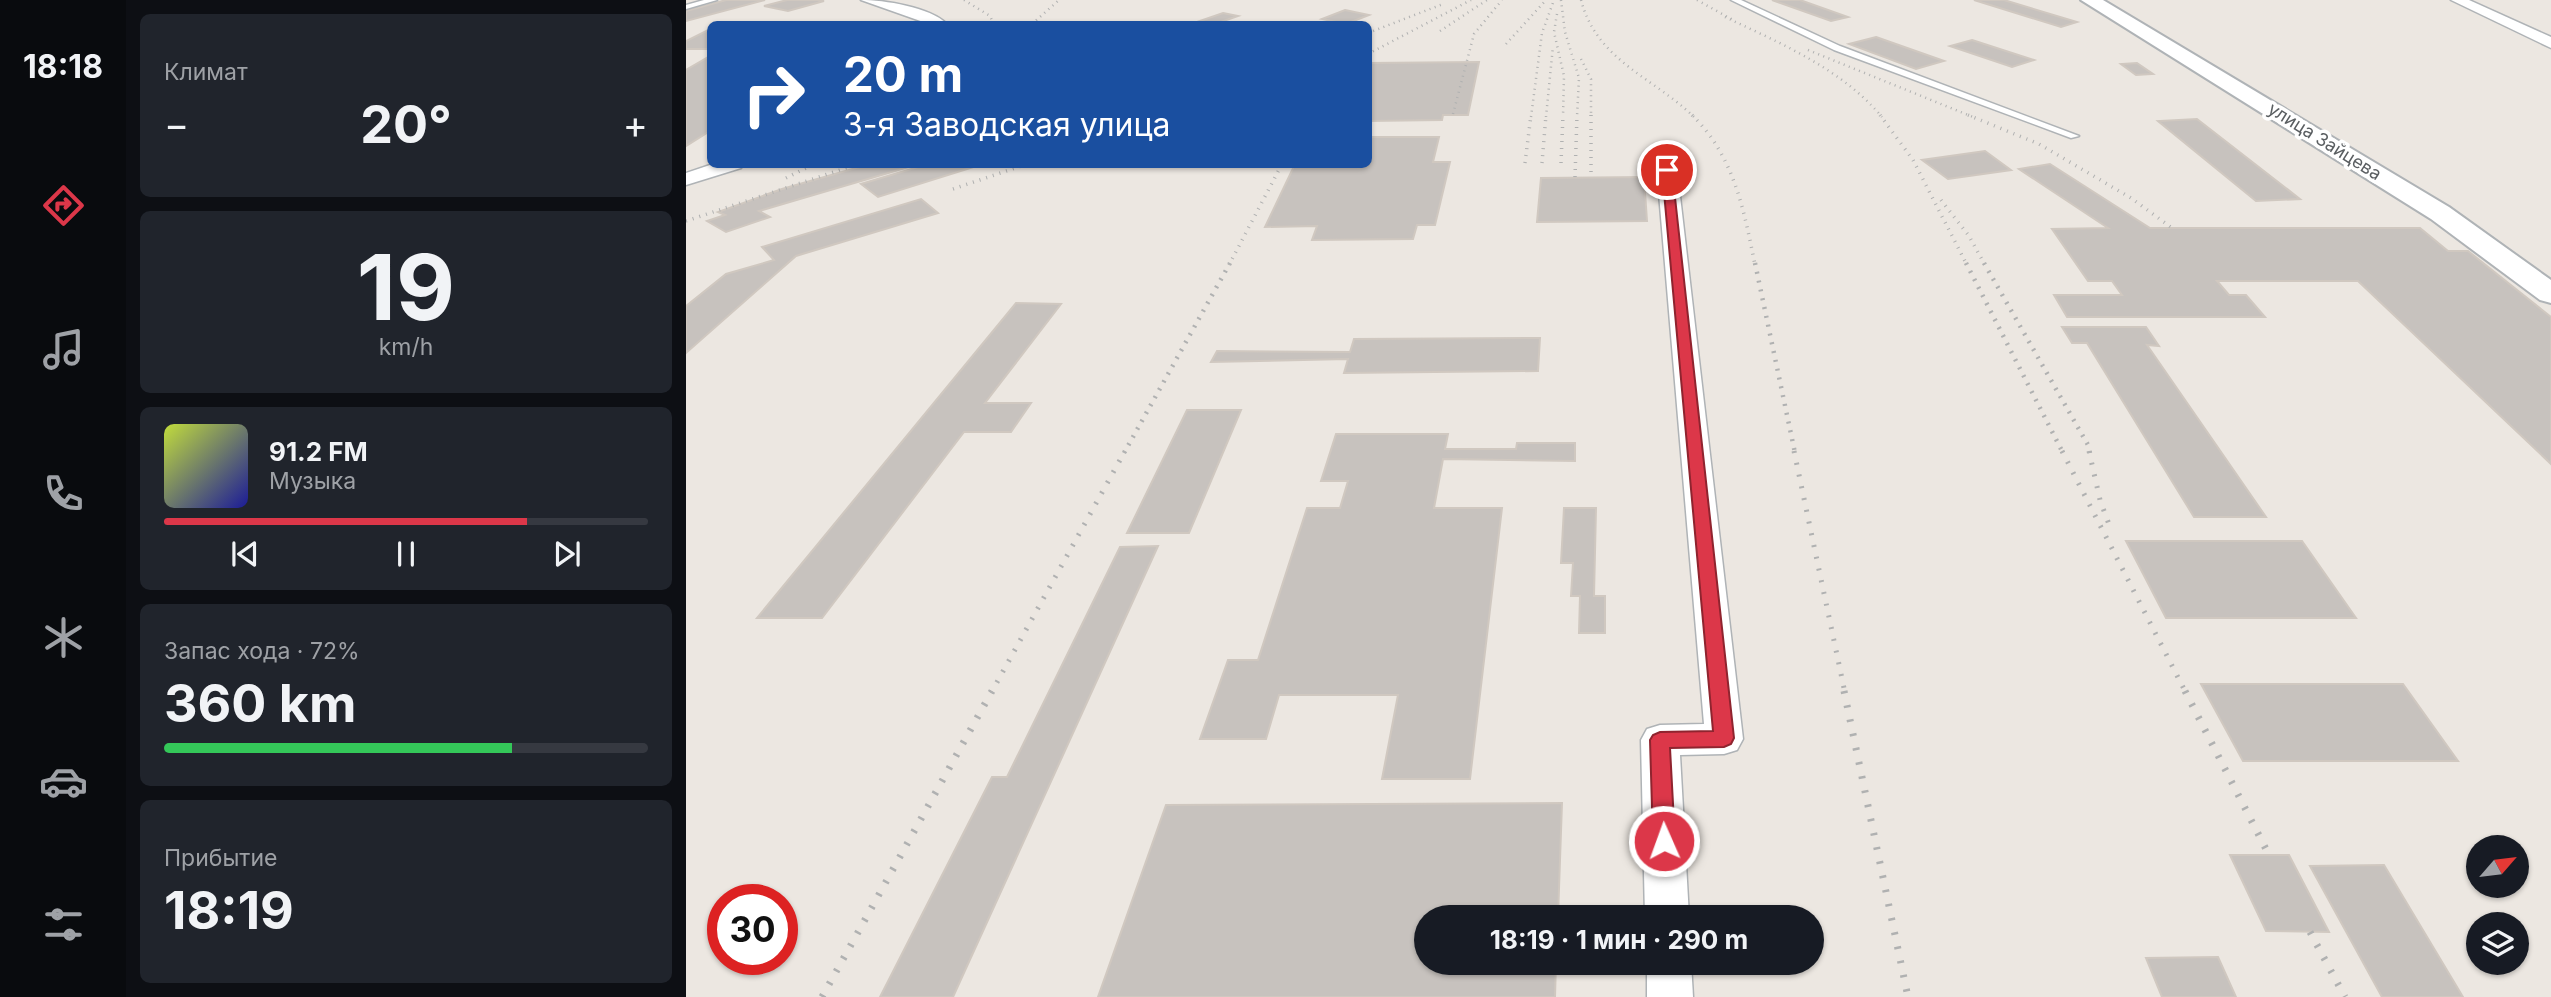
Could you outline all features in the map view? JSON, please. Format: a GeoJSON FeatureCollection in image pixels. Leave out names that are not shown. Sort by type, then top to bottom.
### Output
{"type":"FeatureCollection","features":[{"type":"Feature","properties":{"kind":"street"},"geometry":{"type":"LineString","coordinates":[[870,0],[931,21]]}},
{"type":"Feature","properties":{"kind":"street","name":"улица Зайцева"},"geometry":{"type":"LineString","coordinates":[[2090,0],[2440,213],[2551,294]]}},
{"type":"Feature","properties":{"kind":"street"},"geometry":{"type":"LineString","coordinates":[[2458,0],[2548,39]]}},
{"type":"Feature","properties":{"kind":"street"},"geometry":{"type":"LineString","coordinates":[[686,179],[721,168]]}},
{"type":"Feature","properties":{"kind":"street"},"geometry":{"type":"LineString","coordinates":[[1667,170],[1724,738],[1660,740],[1667,905]]}},
{"type":"Feature","properties":{"kind":"street"},"geometry":{"type":"LineString","coordinates":[[1669,975],[1670,997]]}},
{"type":"Feature","properties":{"kind":"lane"},"geometry":{"type":"LineString","coordinates":[[686,7],[713,0]]}},
{"type":"Feature","properties":{"kind":"lane"},"geometry":{"type":"LineString","coordinates":[[1735,0],[1837,48],[2074,136]]}},
{"type":"Feature","properties":{"kind":"building"},"geometry":{"type":"Polygon","coordinates":[[[726,0],[765,0],[686,21],[686,11],[726,0]]]}},
{"type":"Feature","properties":{"kind":"building"},"geometry":{"type":"Polygon","coordinates":[[[787,0],[824,1],[788,11],[764,6],[787,0]]]}},
{"type":"Feature","properties":{"kind":"building"},"geometry":{"type":"Polygon","coordinates":[[[1772,0],[1800,0],[1848,17],[1831,21],[1772,0]]]}},
{"type":"Feature","properties":{"kind":"building"},"geometry":{"type":"Polygon","coordinates":[[[1974,0],[2004,0],[2077,22],[2061,27],[1974,0]]]}},
{"type":"Feature","properties":{"kind":"building"},"geometry":{"type":"Polygon","coordinates":[[[1345,10],[1369,15],[1354,21],[1322,19],[1345,10]]]}},
{"type":"Feature","properties":{"kind":"building"},"geometry":{"type":"Polygon","coordinates":[[[1223,13],[1238,16],[1224,21],[1200,21],[1223,13]]]}},
{"type":"Feature","properties":{"kind":"building"},"geometry":{"type":"Polygon","coordinates":[[[707,30],[707,49],[686,49],[686,41],[707,30]]]}},
{"type":"Feature","properties":{"kind":"building"},"geometry":{"type":"Polygon","coordinates":[[[1876,37],[1944,61],[1916,69],[1849,44],[1876,37]]]}},
{"type":"Feature","properties":{"kind":"building"},"geometry":{"type":"Polygon","coordinates":[[[1972,40],[2034,60],[2012,67],[1950,46],[1972,40]]]}},
{"type":"Feature","properties":{"kind":"building"},"geometry":{"type":"Polygon","coordinates":[[[707,58],[707,133],[686,146],[686,70],[707,58]]]}},
{"type":"Feature","properties":{"kind":"building"},"geometry":{"type":"Polygon","coordinates":[[[1479,62],[1468,115],[1443,115],[1442,120],[1372,121],[1372,63],[1479,62]]]}},
{"type":"Feature","properties":{"kind":"building"},"geometry":{"type":"Polygon","coordinates":[[[2137,63],[2153,74],[2136,75],[2121,64],[2137,63]]]}},
{"type":"Feature","properties":{"kind":"building"},"geometry":{"type":"Polygon","coordinates":[[[2197,119],[2300,199],[2256,201],[2158,121],[2197,119]]]}},
{"type":"Feature","properties":{"kind":"building"},"geometry":{"type":"Polygon","coordinates":[[[1372,137],[1439,137],[1433,162],[1450,162],[1435,225],[1417,225],[1413,239],[1312,240],[1317,226],[1265,227],[1293,168],[1372,168],[1372,137]]]}},
{"type":"Feature","properties":{"kind":"building"},"geometry":{"type":"Polygon","coordinates":[[[1985,151],[2011,170],[1948,179],[1922,160],[1985,151]]]}},
{"type":"Feature","properties":{"kind":"building"},"geometry":{"type":"Polygon","coordinates":[[[2050,164],[2150,228],[2420,228],[2448,251],[2468,251],[2551,317],[2551,464],[2358,281],[2217,281],[2229,295],[2246,295],[2265,317],[2067,317],[2054,295],[2122,295],[2112,281],[2088,281],[2052,229],[2108,228],[2019,169],[2050,164]]]}},
{"type":"Feature","properties":{"kind":"building"},"geometry":{"type":"Polygon","coordinates":[[[856,168],[905,168],[759,211],[770,217],[726,232],[707,221],[725,215],[718,212],[782,189],[856,168]]]}},
{"type":"Feature","properties":{"kind":"building"},"geometry":{"type":"Polygon","coordinates":[[[915,168],[970,168],[878,197],[861,184],[915,168]]]}},
{"type":"Feature","properties":{"kind":"building"},"geometry":{"type":"Polygon","coordinates":[[[1644,177],[1647,221],[1537,222],[1541,178],[1644,177]]]}},
{"type":"Feature","properties":{"kind":"building"},"geometry":{"type":"Polygon","coordinates":[[[921,199],[938,213],[796,256],[686,353],[686,306],[726,274],[774,260],[762,247],[921,199]]]}},
{"type":"Feature","properties":{"kind":"building"},"geometry":{"type":"Polygon","coordinates":[[[1016,303],[1061,304],[985,403],[1031,403],[1011,432],[964,432],[822,618],[757,618],[1016,303]]]}},
{"type":"Feature","properties":{"kind":"building"},"geometry":{"type":"Polygon","coordinates":[[[2062,327],[2146,327],[2159,346],[2147,345],[2266,517],[2194,517],[2087,343],[2072,343],[2062,327]]]}},
{"type":"Feature","properties":{"kind":"building"},"geometry":{"type":"Polygon","coordinates":[[[1540,338],[1538,371],[1344,373],[1348,359],[1211,362],[1217,351],[1350,352],[1354,339],[1540,338]]]}},
{"type":"Feature","properties":{"kind":"building"},"geometry":{"type":"Polygon","coordinates":[[[1187,410],[1241,410],[1189,533],[1127,533],[1187,410]]]}},
{"type":"Feature","properties":{"kind":"building"},"geometry":{"type":"Polygon","coordinates":[[[1336,434],[1448,434],[1445,449],[1516,449],[1517,443],[1575,443],[1575,461],[1443,459],[1434,508],[1502,508],[1470,779],[1382,779],[1398,695],[1279,695],[1266,739],[1200,739],[1228,660],[1258,660],[1307,508],[1340,508],[1348,481],[1321,481],[1336,434]]]}},
{"type":"Feature","properties":{"kind":"building"},"geometry":{"type":"Polygon","coordinates":[[[1564,508],[1596,508],[1594,596],[1605,596],[1605,633],[1579,633],[1580,596],[1571,596],[1573,563],[1561,563],[1564,508]]]}},
{"type":"Feature","properties":{"kind":"building"},"geometry":{"type":"Polygon","coordinates":[[[2126,541],[2302,541],[2356,618],[2166,618],[2126,541]]]}},
{"type":"Feature","properties":{"kind":"building"},"geometry":{"type":"Polygon","coordinates":[[[1158,546],[953,997],[880,997],[992,777],[1007,777],[1120,547],[1158,546]]]}},
{"type":"Feature","properties":{"kind":"building"},"geometry":{"type":"Polygon","coordinates":[[[2201,684],[2403,684],[2458,761],[2243,761],[2201,684]]]}},
{"type":"Feature","properties":{"kind":"building"},"geometry":{"type":"Polygon","coordinates":[[[1562,803],[1558,905],[1414,905],[1414,975],[1556,975],[1555,997],[1098,997],[1166,805],[1562,803]]]}},
{"type":"Feature","properties":{"kind":"building"},"geometry":{"type":"Polygon","coordinates":[[[2230,855],[2289,855],[2329,932],[2266,931],[2230,855]]]}},
{"type":"Feature","properties":{"kind":"building"},"geometry":{"type":"Polygon","coordinates":[[[2384,865],[2463,997],[2382,997],[2310,866],[2384,865]]]}},
{"type":"Feature","properties":{"kind":"building"},"geometry":{"type":"Polygon","coordinates":[[[2218,957],[2236,997],[2162,997],[2146,958],[2218,957]]]}},
{"type":"Feature","properties":{"kind":"railway"},"geometry":{"type":"LineString","coordinates":[[964,0],[990,16],[992,21]]}},
{"type":"Feature","properties":{"kind":"railway"},"geometry":{"type":"LineString","coordinates":[[1035,21],[1059,0]]}},
{"type":"Feature","properties":{"kind":"railway"},"geometry":{"type":"LineString","coordinates":[[1372,52],[1471,0]]}},
{"type":"Feature","properties":{"kind":"railway"},"geometry":{"type":"LineString","coordinates":[[1440,31],[1487,0]]}},
{"type":"Feature","properties":{"kind":"railway"},"geometry":{"type":"LineString","coordinates":[[1453,114],[1474,34],[1502,0]]}},
{"type":"Feature","properties":{"kind":"railway"},"geometry":{"type":"LineString","coordinates":[[1506,44],[1546,0]]}},
{"type":"Feature","properties":{"kind":"railway"},"geometry":{"type":"LineString","coordinates":[[1531,117],[1542,33],[1554,0]]}},
{"type":"Feature","properties":{"kind":"railway"},"geometry":{"type":"LineString","coordinates":[[1561,0],[1565,32],[1579,78],[1577,117]]}},
{"type":"Feature","properties":{"kind":"railway"},"geometry":{"type":"LineString","coordinates":[[1581,0],[1589,21],[1613,53],[1693,116]]}},
{"type":"Feature","properties":{"kind":"railway"},"geometry":{"type":"LineString","coordinates":[[1697,0],[1733,20]]}},
{"type":"Feature","properties":{"kind":"railway"},"geometry":{"type":"LineString","coordinates":[[1372,31],[1443,4]]}},
{"type":"Feature","properties":{"kind":"railway"},"geometry":{"type":"LineString","coordinates":[[1557,14],[1554,32],[1564,76],[1563,117]]}},
{"type":"Feature","properties":{"kind":"railway"},"geometry":{"type":"LineString","coordinates":[[1725,17],[1788,47],[1829,71],[1866,100],[1882,117]]}},
{"type":"Feature","properties":{"kind":"railway"},"geometry":{"type":"LineString","coordinates":[[1546,117],[1553,46]]}},
{"type":"Feature","properties":{"kind":"railway"},"geometry":{"type":"LineString","coordinates":[[1808,50],[1973,117]]}},
{"type":"Feature","properties":{"kind":"railway"},"geometry":{"type":"LineString","coordinates":[[1581,59],[1591,79],[1591,177]]}},
{"type":"Feature","properties":{"kind":"railway"},"geometry":{"type":"LineString","coordinates":[[1525,163],[1531,115]]}},
{"type":"Feature","properties":{"kind":"railway"},"geometry":{"type":"LineString","coordinates":[[1542,163],[1546,115]]}},
{"type":"Feature","properties":{"kind":"railway"},"geometry":{"type":"LineString","coordinates":[[1561,163],[1563,115]]}},
{"type":"Feature","properties":{"kind":"railway"},"geometry":{"type":"LineString","coordinates":[[1575,177],[1577,115]]}},
{"type":"Feature","properties":{"kind":"railway"},"geometry":{"type":"LineString","coordinates":[[1880,115],[1913,160],[1967,265]]}},
{"type":"Feature","properties":{"kind":"railway"},"geometry":{"type":"LineString","coordinates":[[1968,115],[2039,144],[2131,198],[2172,228]]}},
{"type":"Feature","properties":{"kind":"railway"},"geometry":{"type":"LineString","coordinates":[[1693,116],[1718,148],[1735,185],[1755,265]]}},
{"type":"Feature","properties":{"kind":"railway"},"geometry":{"type":"LineString","coordinates":[[786,178],[806,168]]}},
{"type":"Feature","properties":{"kind":"railway"},"geometry":{"type":"LineString","coordinates":[[686,221],[846,168]]}},
{"type":"Feature","properties":{"kind":"railway"},"geometry":{"type":"LineString","coordinates":[[953,189],[1015,168]]}},
{"type":"Feature","properties":{"kind":"railway"},"geometry":{"type":"LineString","coordinates":[[1229,265],[1280,168]]}},
{"type":"Feature","properties":{"kind":"railway"},"geometry":{"type":"LineString","coordinates":[[1941,200],[1969,236],[1985,265]]}},
{"type":"Feature","properties":{"kind":"railway"},"geometry":{"type":"LineString","coordinates":[[1124,453],[1230,263]]}},
{"type":"Feature","properties":{"kind":"railway"},"geometry":{"type":"LineString","coordinates":[[1755,263],[1795,453]]}},
{"type":"Feature","properties":{"kind":"railway"},"geometry":{"type":"LineString","coordinates":[[1966,263],[2063,453]]}},
{"type":"Feature","properties":{"kind":"railway"},"geometry":{"type":"LineString","coordinates":[[1984,263],[2088,445],[2090,453]]}},
{"type":"Feature","properties":{"kind":"railway"},"geometry":{"type":"LineString","coordinates":[[991,693],[1125,451]]}},
{"type":"Feature","properties":{"kind":"railway"},"geometry":{"type":"LineString","coordinates":[[1794,451],[1845,693]]}},
{"type":"Feature","properties":{"kind":"railway"},"geometry":{"type":"LineString","coordinates":[[2062,451],[2186,693]]}},
{"type":"Feature","properties":{"kind":"railway"},"geometry":{"type":"LineString","coordinates":[[2089,451],[2100,500],[2110,527]]}},
{"type":"Feature","properties":{"kind":"railway"},"geometry":{"type":"LineString","coordinates":[[822,997],[992,691]]}},
{"type":"Feature","properties":{"kind":"railway"},"geometry":{"type":"LineString","coordinates":[[1844,691],[1908,997]]}},
{"type":"Feature","properties":{"kind":"railway"},"geometry":{"type":"LineString","coordinates":[[2185,691],[2269,855]]}},
{"type":"Feature","properties":{"kind":"railway"},"geometry":{"type":"LineString","coordinates":[[2310,932],[2345,997]]}},
{"type":"Feature","properties":{"kind":"route"},"geometry":{"type":"LineString","coordinates":[[1664,841],[1660,740],[1724,738],[1667,170]]}}]}
